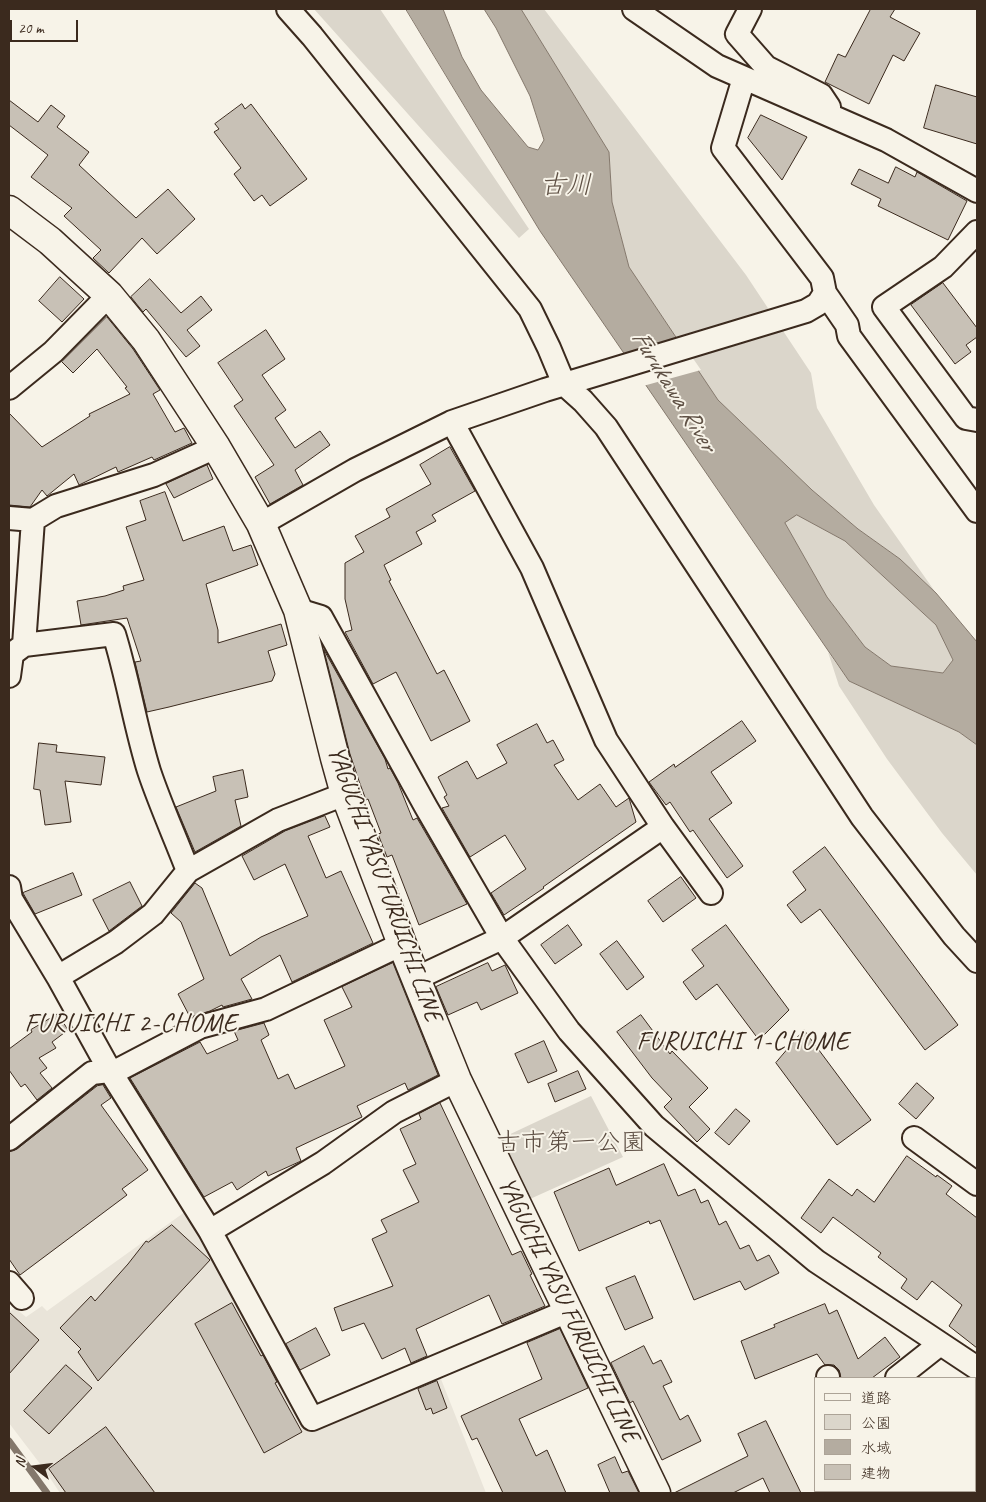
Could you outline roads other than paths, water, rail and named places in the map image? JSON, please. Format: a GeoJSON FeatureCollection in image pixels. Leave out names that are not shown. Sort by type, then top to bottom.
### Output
{"type":"FeatureCollection","features":[{"type":"Feature","properties":{"kind":"main road","name":"YAGUCHI YASU FURUICHI LINE"},"geometry":{"type":"LineString","coordinates":[[9,210],[50,241],[109,295],[146,340],[216,447],[262,524],[298,610],[335,758],[346,794],[402,944],[457,1080],[656,1493]]}},
{"type":"Feature","properties":{"kind":"street"},"geometry":{"type":"LineString","coordinates":[[288,9],[530,309],[549,348],[583,401],[606,427],[862,817],[954,936],[977,961]]}},
{"type":"Feature","properties":{"kind":"street"},"geometry":{"type":"LineString","coordinates":[[634,9],[717,66],[886,140],[977,190]]}},
{"type":"Feature","properties":{"kind":"street"},"geometry":{"type":"LineString","coordinates":[[750,9],[737,34],[766,67],[821,95],[837,118]]}},
{"type":"Feature","properties":{"kind":"street"},"geometry":{"type":"LineString","coordinates":[[744,78],[723,148],[822,278],[816,303]]}},
{"type":"Feature","properties":{"kind":"street"},"geometry":{"type":"LineString","coordinates":[[977,232],[943,267],[884,307],[966,418],[977,420]]}},
{"type":"Feature","properties":{"kind":"street"},"geometry":{"type":"LineString","coordinates":[[9,388],[53,352],[109,295]]}},
{"type":"Feature","properties":{"kind":"street"},"geometry":{"type":"LineString","coordinates":[[262,524],[354,470],[452,422],[816,303]]}},
{"type":"Feature","properties":{"kind":"street"},"geometry":{"type":"LineString","coordinates":[[816,303],[847,325],[849,336],[977,511]]}},
{"type":"Feature","properties":{"kind":"street"},"geometry":{"type":"LineString","coordinates":[[452,422],[532,568],[606,740],[663,827],[711,893]]}},
{"type":"Feature","properties":{"kind":"street"},"geometry":{"type":"LineString","coordinates":[[9,518],[33,520],[56,506],[154,475],[216,447]]}},
{"type":"Feature","properties":{"kind":"street"},"geometry":{"type":"LineString","coordinates":[[9,676],[15,651],[33,520]]}},
{"type":"Feature","properties":{"kind":"street"},"geometry":{"type":"LineString","coordinates":[[298,610],[321,617],[426,807],[502,938],[568,1031],[654,1126],[816,1261],[977,1368]]}},
{"type":"Feature","properties":{"kind":"street"},"geometry":{"type":"LineString","coordinates":[[15,651],[114,634],[123,661],[137,728],[150,772],[188,871]]}},
{"type":"Feature","properties":{"kind":"street"},"geometry":{"type":"LineString","coordinates":[[58,976],[116,942],[153,914],[188,871],[278,820],[346,794]]}},
{"type":"Feature","properties":{"kind":"street"},"geometry":{"type":"LineString","coordinates":[[417,978],[502,938],[663,827]]}},
{"type":"Feature","properties":{"kind":"street"},"geometry":{"type":"LineString","coordinates":[[9,887],[11,899],[58,976],[110,1071],[210,1231],[312,1419],[568,1310]]}},
{"type":"Feature","properties":{"kind":"street"},"geometry":{"type":"LineString","coordinates":[[9,1139],[92,1073],[118,1070],[200,1027],[266,1009],[402,944]]}},
{"type":"Feature","properties":{"kind":"street"},"geometry":{"type":"LineString","coordinates":[[210,1231],[323,1163],[394,1112],[457,1080]]}},
{"type":"Feature","properties":{"kind":"street"},"geometry":{"type":"LineString","coordinates":[[914,1138],[977,1184]]}},
{"type":"Feature","properties":{"kind":"street"},"geometry":{"type":"LineString","coordinates":[[898,1377],[940,1344]]}},
{"type":"Feature","properties":{"kind":"water","name":"古川"},"geometry":{"type":"Polygon","coordinates":[[[406,9],[443,9],[462,57],[481,90],[528,147],[538,150],[544,140],[530,96],[496,28],[484,9],[521,9],[609,152],[612,202],[629,267],[718,400],[812,490],[858,529],[900,559],[936,593],[977,642],[977,745],[959,732],[849,681],[540,231],[406,9]],[[797,515],[785,523],[827,597],[865,647],[891,666],[943,673],[953,660],[936,625],[845,541],[797,515]]]}},
{"type":"Feature","properties":{"kind":"waterway"},"geometry":{"type":"LineString","coordinates":[[9,1441],[47,1493]]}},
{"type":"Feature","properties":{"kind":"district","name":"FURUICHI 2-CHOME"},"geometry":{"type":"Point","coordinates":[131,1024]}},
{"type":"Feature","properties":{"kind":"district","name":"FURUICHI 1-CHOME"},"geometry":{"type":"Point","coordinates":[743,1042]}},
{"type":"Feature","properties":{"kind":"water label","name":"Furukawa River"},"geometry":{"type":"Point","coordinates":[673,391]}},
{"type":"Feature","properties":{"kind":"park label","name":"古市第一公園"},"geometry":{"type":"Point","coordinates":[571,1143]}}]}
